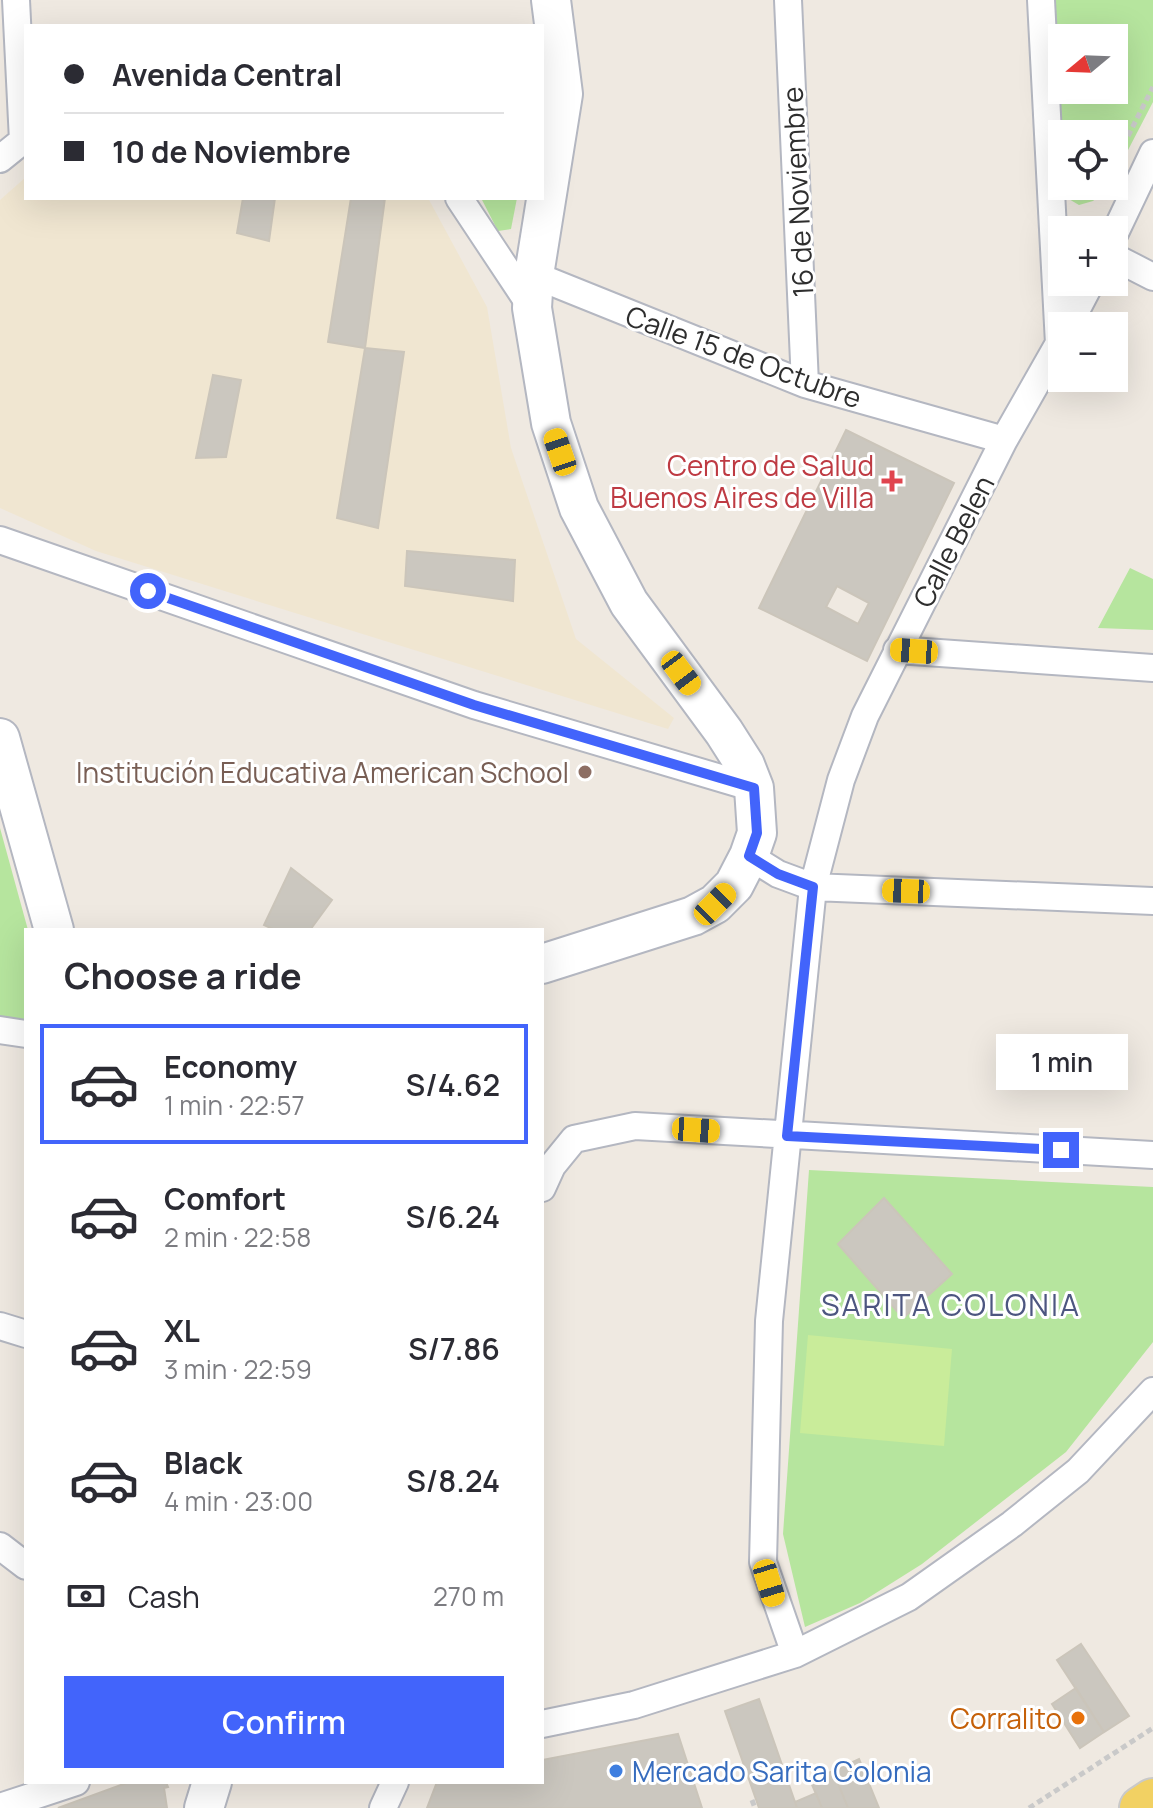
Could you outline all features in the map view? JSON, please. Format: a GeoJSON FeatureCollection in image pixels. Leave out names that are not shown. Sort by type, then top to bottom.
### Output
{"type":"FeatureCollection","features":[{"type":"Feature","properties":{"kind":"main road"},"geometry":{"type":"LineString","coordinates":[[1141,1808],[1153,1800]]}},
{"type":"Feature","properties":{"kind":"street"},"geometry":{"type":"LineString","coordinates":[[0,159],[24,140],[16,0]]}},
{"type":"Feature","properties":{"kind":"street"},"geometry":{"type":"LineString","coordinates":[[544,963],[693,916],[715,904],[734,885],[757,833],[754,788],[745,765],[629,603],[579,508],[551,423],[533,291],[563,94],[551,0]]}},
{"type":"Feature","properties":{"kind":"street","name":"16 de Noviembre"},"geometry":{"type":"LineString","coordinates":[[788,0],[805,384]]}},
{"type":"Feature","properties":{"kind":"street"},"geometry":{"type":"LineString","coordinates":[[1041,0],[1056,216]]}},
{"type":"Feature","properties":{"kind":"street"},"geometry":{"type":"LineString","coordinates":[[1123,216],[1153,153]]}},
{"type":"Feature","properties":{"kind":"street"},"geometry":{"type":"LineString","coordinates":[[461,200],[533,291]]}},
{"type":"Feature","properties":{"kind":"street"},"geometry":{"type":"LineString","coordinates":[[1128,264],[1153,277]]}},
{"type":"Feature","properties":{"kind":"street","name":"Calle 15 de Octubre"},"geometry":{"type":"LineString","coordinates":[[533,291],[805,384],[1004,440]]}},
{"type":"Feature","properties":{"kind":"street","name":"Calle Belen"},"geometry":{"type":"LineString","coordinates":[[795,1654],[763,1562],[769,1321],[813,887],[841,780],[865,716],[1004,440],[1048,362]]}},
{"type":"Feature","properties":{"kind":"street"},"geometry":{"type":"LineString","coordinates":[[0,540],[474,705],[754,788]]}},
{"type":"Feature","properties":{"kind":"street"},"geometry":{"type":"LineString","coordinates":[[897,650],[1153,668]]}},
{"type":"Feature","properties":{"kind":"street"},"geometry":{"type":"LineString","coordinates":[[0,738],[53,928]]}},
{"type":"Feature","properties":{"kind":"street"},"geometry":{"type":"LineString","coordinates":[[749,856],[778,874],[813,887],[1153,901]]}},
{"type":"Feature","properties":{"kind":"street"},"geometry":{"type":"LineString","coordinates":[[0,1030],[24,1034]]}},
{"type":"Feature","properties":{"kind":"street"},"geometry":{"type":"LineString","coordinates":[[544,1184],[552,1166],[574,1139],[635,1126],[1153,1155]]}},
{"type":"Feature","properties":{"kind":"street"},"geometry":{"type":"LineString","coordinates":[[0,1326],[24,1333]]}},
{"type":"Feature","properties":{"kind":"street"},"geometry":{"type":"LineString","coordinates":[[544,1724],[634,1705],[795,1654],[909,1597],[1012,1524],[1078,1471],[1153,1391]]}},
{"type":"Feature","properties":{"kind":"street"},"geometry":{"type":"LineString","coordinates":[[0,1546],[24,1564]]}},
{"type":"Feature","properties":{"kind":"street"},"geometry":{"type":"LineString","coordinates":[[0,1807],[70,1784]]}},
{"type":"Feature","properties":{"kind":"street"},"geometry":{"type":"LineString","coordinates":[[204,1808],[211,1784]]}},
{"type":"Feature","properties":{"kind":"street"},"geometry":{"type":"LineString","coordinates":[[383,1808],[394,1784]]}},
{"type":"Feature","properties":{"kind":"path"},"geometry":{"type":"LineString","coordinates":[[1128,135],[1153,87]]}},
{"type":"Feature","properties":{"kind":"path"},"geometry":{"type":"LineString","coordinates":[[1029,1808],[1153,1728]]}},
{"type":"Feature","properties":{"kind":"path"},"geometry":{"type":"LineString","coordinates":[[752,1800],[755,1808]]}},
{"type":"Feature","properties":{"kind":"shaded area"},"geometry":{"type":"Polygon","coordinates":[[[24,179],[24,200],[429,200],[487,307],[511,448],[576,639],[674,718],[668,729],[96,551],[0,508],[0,200],[24,179]]]}},
{"type":"Feature","properties":{"kind":"green space"},"geometry":{"type":"Polygon","coordinates":[[[1047,0],[1153,0],[1153,102],[1128,150],[1128,120],[1056,120],[1055,104],[1128,104],[1128,24],[1049,24],[1047,0]]]}},
{"type":"Feature","properties":{"kind":"green space"},"geometry":{"type":"Polygon","coordinates":[[[482,200],[517,200],[511,229],[498,231],[482,200]]]}},
{"type":"Feature","properties":{"kind":"green space"},"geometry":{"type":"Polygon","coordinates":[[[1070,200],[1094,200],[1093,201],[1079,205],[1070,200]]]}},
{"type":"Feature","properties":{"kind":"green space"},"geometry":{"type":"Polygon","coordinates":[[[1130,568],[1153,579],[1153,630],[1098,628],[1130,568]]]}},
{"type":"Feature","properties":{"kind":"green space"},"geometry":{"type":"Polygon","coordinates":[[[0,828],[27,928],[24,928],[24,1023],[0,1017],[0,828]]]}},
{"type":"Feature","properties":{"kind":"green space"},"geometry":{"type":"Polygon","coordinates":[[[809,1170],[1153,1187],[1153,1342],[1066,1452],[922,1564],[860,1603],[805,1627],[783,1534],[809,1170]]]}},
{"type":"Feature","properties":{"kind":"green space"},"geometry":{"type":"Polygon","coordinates":[[[808,1335],[952,1349],[944,1446],[800,1433],[808,1335]]]}},
{"type":"Feature","properties":{"kind":"building"},"geometry":{"type":"Polygon","coordinates":[[[243,200],[275,200],[269,241],[237,233],[243,200]]]}},
{"type":"Feature","properties":{"kind":"building"},"geometry":{"type":"Polygon","coordinates":[[[351,200],[385,200],[365,348],[328,342],[351,200]]]}},
{"type":"Feature","properties":{"kind":"building"},"geometry":{"type":"Polygon","coordinates":[[[365,348],[404,352],[378,528],[337,518],[365,348]]]}},
{"type":"Feature","properties":{"kind":"building"},"geometry":{"type":"Polygon","coordinates":[[[213,375],[241,380],[226,457],[196,458],[213,375]]]}},
{"type":"Feature","properties":{"kind":"building"},"geometry":{"type":"Polygon","coordinates":[[[846,430],[954,483],[867,661],[759,608],[846,430]],[[837,586],[826,607],[858,624],[869,603],[837,586]]]}},
{"type":"Feature","properties":{"kind":"building"},"geometry":{"type":"Polygon","coordinates":[[[407,551],[515,560],[513,601],[405,586],[407,551]]]}},
{"type":"Feature","properties":{"kind":"building"},"geometry":{"type":"Polygon","coordinates":[[[291,868],[332,900],[311,928],[271,928],[264,925],[291,868]]]}},
{"type":"Feature","properties":{"kind":"building"},"geometry":{"type":"Polygon","coordinates":[[[884,1198],[952,1274],[903,1318],[838,1244],[884,1198]]]}},
{"type":"Feature","properties":{"kind":"building"},"geometry":{"type":"Polygon","coordinates":[[[1081,1644],[1129,1716],[1104,1732],[1057,1660],[1081,1644]]]}},
{"type":"Feature","properties":{"kind":"building","name":"Corralito"},"geometry":{"type":"Polygon","coordinates":[[[1076,1688],[1104,1732],[1080,1748],[1052,1704],[1076,1688]]]}},
{"type":"Feature","properties":{"kind":"building"},"geometry":{"type":"Polygon","coordinates":[[[759,1699],[797,1808],[759,1808],[725,1711],[759,1699]]]}},
{"type":"Feature","properties":{"kind":"building","name":"Mercado Sarita Colonia"},"geometry":{"type":"Polygon","coordinates":[[[678,1734],[702,1808],[427,1808],[436,1784],[544,1784],[544,1760],[678,1734]]]}},
{"type":"Feature","properties":{"kind":"building"},"geometry":{"type":"Polygon","coordinates":[[[859,1759],[879,1808],[848,1808],[833,1771],[859,1759]]]}},
{"type":"Feature","properties":{"kind":"building"},"geometry":{"type":"Polygon","coordinates":[[[833,1771],[848,1808],[822,1808],[810,1780],[833,1771]]]}},
{"type":"Feature","properties":{"kind":"building"},"geometry":{"type":"Polygon","coordinates":[[[124,1784],[167,1784],[168,1787],[164,1788],[167,1808],[58,1808],[124,1784]]]}},
{"type":"Feature","properties":{"kind":"building"},"geometry":{"type":"Polygon","coordinates":[[[816,1793],[822,1808],[797,1808],[795,1802],[816,1793]]]}},
{"type":"Feature","properties":{"kind":"place","name":"Centro de Salud Buenos Aires de Villa"},"geometry":{"type":"Point","coordinates":[892,481]}},
{"type":"Feature","properties":{"kind":"place","name":"Institución Educativa American School"},"geometry":{"type":"Point","coordinates":[585,772]}},
{"type":"Feature","properties":{"kind":"place","name":"Corralito"},"geometry":{"type":"Point","coordinates":[1078,1718]}},
{"type":"Feature","properties":{"kind":"place","name":"Mercado Sarita Colonia"},"geometry":{"type":"Point","coordinates":[616,1771]}},
{"type":"Feature","properties":{"kind":"district","name":"SARITA COLONIA"},"geometry":{"type":"Point","coordinates":[951,1304]}},
{"type":"Feature","properties":{"kind":"route"},"geometry":{"type":"LineString","coordinates":[[148,591],[474,705],[754,788],[757,833],[749,856],[796,883],[813,887],[787,1136],[1061,1150]]}}]}
